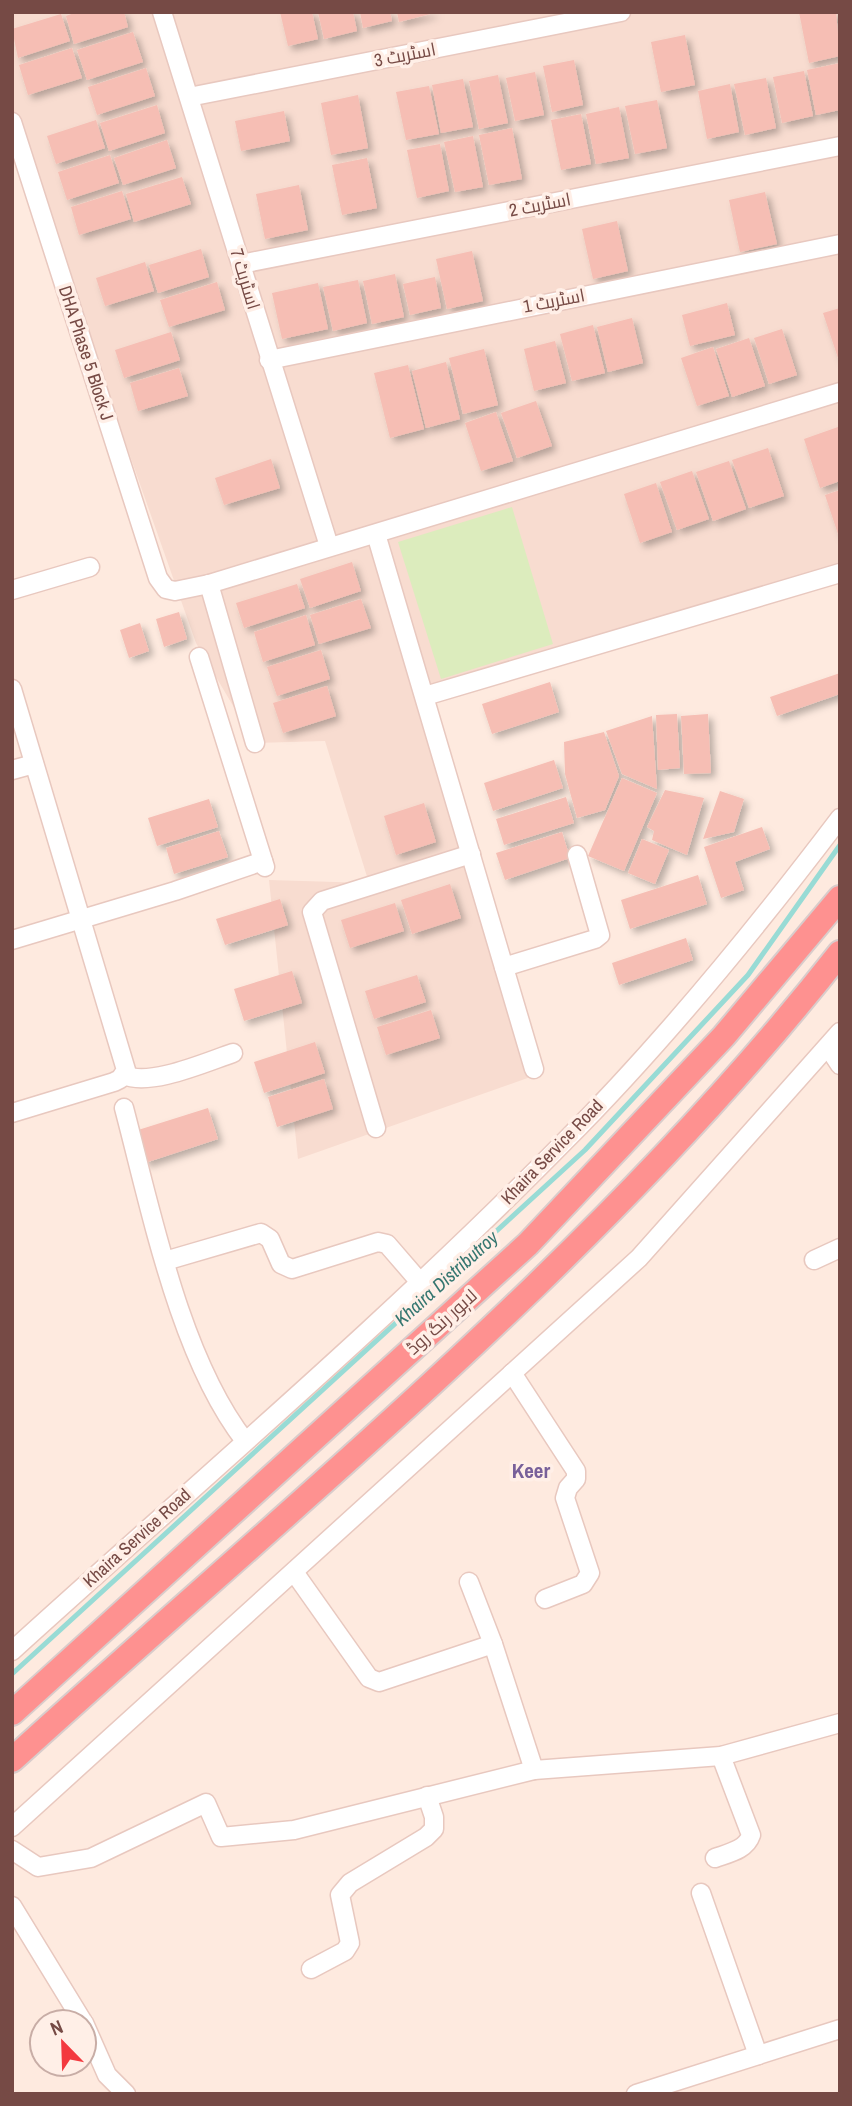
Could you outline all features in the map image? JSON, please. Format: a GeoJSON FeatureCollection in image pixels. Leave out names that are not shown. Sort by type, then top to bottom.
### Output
{"type":"FeatureCollection","features":[{"type":"Feature","properties":{"kind":"highway","name":"لاہور رنگ روڈ"},"geometry":{"type":"LineString","coordinates":[[12,1713],[528,1244],[724,1036],[840,898]]}},
{"type":"Feature","properties":{"kind":"highway","name":"لاہور رنگ روڈ"},"geometry":{"type":"LineString","coordinates":[[12,1760],[384,1426],[560,1260],[713,1101],[840,953]]}},
{"type":"Feature","properties":{"kind":"street","name":"اسٹریٹ 7"},"geometry":{"type":"LineString","coordinates":[[162,12],[329,546]]}},
{"type":"Feature","properties":{"kind":"street","name":"اسٹریٹ 3"},"geometry":{"type":"LineString","coordinates":[[189,97],[621,12]]}},
{"type":"Feature","properties":{"kind":"street","name":"DHA Phase 5 Block J"},"geometry":{"type":"LineString","coordinates":[[12,122],[161,584],[175,591],[209,584]]}},
{"type":"Feature","properties":{"kind":"street","name":"اسٹریٹ 2"},"geometry":{"type":"LineString","coordinates":[[241,264],[840,146]]}},
{"type":"Feature","properties":{"kind":"street","name":"اسٹریٹ 1"},"geometry":{"type":"LineString","coordinates":[[270,360],[840,244]]}},
{"type":"Feature","properties":{"kind":"street"},"geometry":{"type":"LineString","coordinates":[[255,743],[209,584],[840,392]]}},
{"type":"Feature","properties":{"kind":"street"},"geometry":{"type":"LineString","coordinates":[[376,534],[534,1069]]}},
{"type":"Feature","properties":{"kind":"street"},"geometry":{"type":"LineString","coordinates":[[12,590],[90,567]]}},
{"type":"Feature","properties":{"kind":"street"},"geometry":{"type":"LineString","coordinates":[[425,696],[840,573]]}},
{"type":"Feature","properties":{"kind":"street"},"geometry":{"type":"LineString","coordinates":[[12,940],[264,864],[200,657]]}},
{"type":"Feature","properties":{"kind":"street"},"geometry":{"type":"LineString","coordinates":[[12,689],[126,1065],[124,1075],[114,1082],[12,1113]]}},
{"type":"Feature","properties":{"kind":"street"},"geometry":{"type":"LineString","coordinates":[[12,770],[34,764]]}},
{"type":"Feature","properties":{"kind":"street","name":"Khaira Service Road"},"geometry":{"type":"LineString","coordinates":[[12,1651],[419,1281],[566,1140],[687,1006],[792,882],[840,818]]}},
{"type":"Feature","properties":{"kind":"street"},"geometry":{"type":"LineString","coordinates":[[376,1128],[312,912],[322,901],[471,854]]}},
{"type":"Feature","properties":{"kind":"street"},"geometry":{"type":"LineString","coordinates":[[504,967],[595,939],[600,935],[577,855]]}},
{"type":"Feature","properties":{"kind":"street"},"geometry":{"type":"LineString","coordinates":[[12,1827],[639,1258],[840,1032]]}},
{"type":"Feature","properties":{"kind":"street"},"geometry":{"type":"LineString","coordinates":[[828,1047],[840,1065]]}},
{"type":"Feature","properties":{"kind":"street"},"geometry":{"type":"LineString","coordinates":[[124,1075],[135,1079],[151,1078],[233,1053]]}},
{"type":"Feature","properties":{"kind":"street"},"geometry":{"type":"LineString","coordinates":[[124,1108],[165,1261],[190,1336],[228,1420],[245,1441]]}},
{"type":"Feature","properties":{"kind":"street"},"geometry":{"type":"LineString","coordinates":[[165,1261],[261,1233],[270,1239],[285,1269],[378,1242],[387,1244],[419,1281]]}},
{"type":"Feature","properties":{"kind":"street"},"geometry":{"type":"LineString","coordinates":[[814,1259],[840,1248]]}},
{"type":"Feature","properties":{"kind":"street"},"geometry":{"type":"LineString","coordinates":[[512,1373],[576,1471],[576,1479],[568,1488],[565,1498],[590,1573],[583,1584],[545,1599]]}},
{"type":"Feature","properties":{"kind":"street"},"geometry":{"type":"LineString","coordinates":[[294,1572],[369,1678],[379,1682],[494,1644]]}},
{"type":"Feature","properties":{"kind":"street"},"geometry":{"type":"LineString","coordinates":[[469,1582],[494,1644],[534,1770]]}},
{"type":"Feature","properties":{"kind":"street"},"geometry":{"type":"LineString","coordinates":[[12,1850],[38,1867],[91,1858],[206,1803],[221,1837],[294,1830],[534,1770],[721,1756],[840,1723]]}},
{"type":"Feature","properties":{"kind":"street"},"geometry":{"type":"LineString","coordinates":[[715,1858],[739,1849],[748,1843],[751,1835],[721,1756]]}},
{"type":"Feature","properties":{"kind":"street"},"geometry":{"type":"LineString","coordinates":[[311,1969],[345,1951],[350,1943],[340,1895],[350,1883],[426,1837],[434,1829],[434,1816],[427,1796]]}},
{"type":"Feature","properties":{"kind":"street"},"geometry":{"type":"LineString","coordinates":[[701,1893],[758,2055]]}},
{"type":"Feature","properties":{"kind":"street"},"geometry":{"type":"LineString","coordinates":[[12,1906],[75,2008]]}},
{"type":"Feature","properties":{"kind":"street"},"geometry":{"type":"LineString","coordinates":[[636,2094],[840,2029]]}},
{"type":"Feature","properties":{"kind":"street"},"geometry":{"type":"LineString","coordinates":[[98,2055],[107,2075],[126,2094]]}},
{"type":"Feature","properties":{"kind":"shaded area"},"geometry":{"type":"Polygon","coordinates":[[[12,12],[840,12],[840,576],[425,696],[536,1075],[298,1159],[269,880],[369,883],[325,741],[255,743],[196,643],[18,138],[12,138],[12,12]]]}},
{"type":"Feature","properties":{"kind":"green space"},"geometry":{"type":"Polygon","coordinates":[[[512,507],[553,644],[441,679],[398,542],[512,507]]]}},
{"type":"Feature","properties":{"kind":"building"},"geometry":{"type":"Polygon","coordinates":[[[77,12],[124,12],[128,27],[74,44],[66,16],[77,12]]]}},
{"type":"Feature","properties":{"kind":"building"},"geometry":{"type":"Polygon","coordinates":[[[280,12],[312,12],[318,39],[288,46],[280,12]]]}},
{"type":"Feature","properties":{"kind":"building"},"geometry":{"type":"Polygon","coordinates":[[[318,12],[353,12],[357,31],[324,39],[318,12]]]}},
{"type":"Feature","properties":{"kind":"building"},"geometry":{"type":"Polygon","coordinates":[[[360,12],[390,12],[392,21],[363,28],[360,12]]]}},
{"type":"Feature","properties":{"kind":"building"},"geometry":{"type":"Polygon","coordinates":[[[397,12],[434,12],[434,13],[399,22],[397,12]]]}},
{"type":"Feature","properties":{"kind":"building"},"geometry":{"type":"Polygon","coordinates":[[[799,12],[836,12],[840,56],[809,63],[799,12]]]}},
{"type":"Feature","properties":{"kind":"building"},"geometry":{"type":"Polygon","coordinates":[[[61,14],[70,41],[18,58],[12,29],[61,14]]]}},
{"type":"Feature","properties":{"kind":"building"},"geometry":{"type":"Polygon","coordinates":[[[133,32],[143,62],[87,80],[77,50],[133,32]]]}},
{"type":"Feature","properties":{"kind":"building"},"geometry":{"type":"Polygon","coordinates":[[[685,35],[695,85],[661,92],[651,42],[685,35]]]}},
{"type":"Feature","properties":{"kind":"building"},"geometry":{"type":"Polygon","coordinates":[[[72,48],[82,78],[28,95],[19,65],[72,48]]]}},
{"type":"Feature","properties":{"kind":"building"},"geometry":{"type":"Polygon","coordinates":[[[574,60],[583,105],[552,112],[543,66],[574,60]]]}},
{"type":"Feature","properties":{"kind":"building"},"geometry":{"type":"Polygon","coordinates":[[[840,63],[840,110],[816,115],[807,70],[840,63]]]}},
{"type":"Feature","properties":{"kind":"building"},"geometry":{"type":"Polygon","coordinates":[[[146,68],[155,96],[97,115],[88,87],[146,68]]]}},
{"type":"Feature","properties":{"kind":"building"},"geometry":{"type":"Polygon","coordinates":[[[804,71],[813,116],[782,123],[773,77],[804,71]]]}},
{"type":"Feature","properties":{"kind":"building"},"geometry":{"type":"Polygon","coordinates":[[[535,72],[544,115],[515,121],[506,78],[535,72]]]}},
{"type":"Feature","properties":{"kind":"building"},"geometry":{"type":"Polygon","coordinates":[[[498,75],[508,123],[479,129],[469,81],[498,75]]]}},
{"type":"Feature","properties":{"kind":"building"},"geometry":{"type":"Polygon","coordinates":[[[766,78],[776,128],[745,135],[734,84],[766,78]]]}},
{"type":"Feature","properties":{"kind":"building"},"geometry":{"type":"Polygon","coordinates":[[[463,79],[473,127],[441,133],[432,85],[463,79]]]}},
{"type":"Feature","properties":{"kind":"building"},"geometry":{"type":"Polygon","coordinates":[[[730,84],[739,132],[707,139],[698,91],[730,84]]]}},
{"type":"Feature","properties":{"kind":"building"},"geometry":{"type":"Polygon","coordinates":[[[429,86],[439,134],[406,140],[396,92],[429,86]]]}},
{"type":"Feature","properties":{"kind":"building"},"geometry":{"type":"Polygon","coordinates":[[[358,95],[368,148],[331,155],[321,103],[358,95]]]}},
{"type":"Feature","properties":{"kind":"building"},"geometry":{"type":"Polygon","coordinates":[[[657,100],[667,148],[635,154],[625,106],[657,100]]]}},
{"type":"Feature","properties":{"kind":"building"},"geometry":{"type":"Polygon","coordinates":[[[157,105],[165,133],[109,151],[100,123],[157,105]]]}},
{"type":"Feature","properties":{"kind":"building"},"geometry":{"type":"Polygon","coordinates":[[[619,107],[629,158],[596,164],[586,114],[619,107]]]}},
{"type":"Feature","properties":{"kind":"building"},"geometry":{"type":"Polygon","coordinates":[[[284,111],[290,141],[241,151],[235,121],[284,111]]]}},
{"type":"Feature","properties":{"kind":"building"},"geometry":{"type":"Polygon","coordinates":[[[581,114],[591,164],[561,170],[551,120],[581,114]]]}},
{"type":"Feature","properties":{"kind":"building"},"geometry":{"type":"Polygon","coordinates":[[[96,120],[105,148],[56,164],[47,136],[96,120]]]}},
{"type":"Feature","properties":{"kind":"building"},"geometry":{"type":"Polygon","coordinates":[[[512,128],[522,179],[489,185],[479,135],[512,128]]]}},
{"type":"Feature","properties":{"kind":"building"},"geometry":{"type":"Polygon","coordinates":[[[473,136],[483,187],[455,192],[444,142],[473,136]]]}},
{"type":"Feature","properties":{"kind":"building"},"geometry":{"type":"Polygon","coordinates":[[[167,140],[176,168],[123,185],[114,158],[167,140]]]}},
{"type":"Feature","properties":{"kind":"building"},"geometry":{"type":"Polygon","coordinates":[[[440,144],[449,191],[417,198],[407,150],[440,144]]]}},
{"type":"Feature","properties":{"kind":"building"},"geometry":{"type":"Polygon","coordinates":[[[110,155],[119,183],[67,200],[58,172],[110,155]]]}},
{"type":"Feature","properties":{"kind":"building"},"geometry":{"type":"Polygon","coordinates":[[[367,158],[377,208],[342,215],[332,165],[367,158]]]}},
{"type":"Feature","properties":{"kind":"building"},"geometry":{"type":"Polygon","coordinates":[[[182,177],[191,204],[134,222],[126,194],[182,177]]]}},
{"type":"Feature","properties":{"kind":"building"},"geometry":{"type":"Polygon","coordinates":[[[299,185],[308,230],[265,239],[256,194],[299,185]]]}},
{"type":"Feature","properties":{"kind":"building"},"geometry":{"type":"Polygon","coordinates":[[[122,191],[131,219],[79,235],[71,207],[122,191]]]}},
{"type":"Feature","properties":{"kind":"building"},"geometry":{"type":"Polygon","coordinates":[[[765,192],[777,244],[740,252],[729,200],[765,192]]]}},
{"type":"Feature","properties":{"kind":"building"},"geometry":{"type":"Polygon","coordinates":[[[617,221],[628,271],[593,279],[582,229],[617,221]]]}},
{"type":"Feature","properties":{"kind":"building"},"geometry":{"type":"Polygon","coordinates":[[[201,249],[209,277],[158,293],[149,265],[201,249]]]}},
{"type":"Feature","properties":{"kind":"building"},"geometry":{"type":"Polygon","coordinates":[[[472,251],[483,301],[447,309],[436,259],[472,251]]]}},
{"type":"Feature","properties":{"kind":"building"},"geometry":{"type":"Polygon","coordinates":[[[145,262],[154,291],[105,306],[96,278],[145,262]]]}},
{"type":"Feature","properties":{"kind":"building"},"geometry":{"type":"Polygon","coordinates":[[[395,274],[404,317],[372,324],[363,281],[395,274]]]}},
{"type":"Feature","properties":{"kind":"building"},"geometry":{"type":"Polygon","coordinates":[[[435,277],[441,308],[410,315],[403,284],[435,277]]]}},
{"type":"Feature","properties":{"kind":"building"},"geometry":{"type":"Polygon","coordinates":[[[358,280],[367,323],[333,331],[323,287],[358,280]]]}},
{"type":"Feature","properties":{"kind":"building"},"geometry":{"type":"Polygon","coordinates":[[[217,282],[225,310],[169,327],[160,300],[217,282]]]}},
{"type":"Feature","properties":{"kind":"building"},"geometry":{"type":"Polygon","coordinates":[[[318,283],[328,329],[282,339],[272,293],[318,283]]]}},
{"type":"Feature","properties":{"kind":"building"},"geometry":{"type":"Polygon","coordinates":[[[727,303],[735,335],[690,346],[682,315],[727,303]]]}},
{"type":"Feature","properties":{"kind":"building"},"geometry":{"type":"Polygon","coordinates":[[[840,308],[840,361],[839,361],[823,313],[840,308]]]}},
{"type":"Feature","properties":{"kind":"building"},"geometry":{"type":"Polygon","coordinates":[[[632,318],[643,363],[608,372],[597,327],[632,318]]]}},
{"type":"Feature","properties":{"kind":"building"},"geometry":{"type":"Polygon","coordinates":[[[593,325],[605,373],[572,381],[560,334],[593,325]]]}},
{"type":"Feature","properties":{"kind":"building"},"geometry":{"type":"Polygon","coordinates":[[[782,329],[797,375],[769,384],[754,338],[782,329]]]}},
{"type":"Feature","properties":{"kind":"building"},"geometry":{"type":"Polygon","coordinates":[[[171,332],[180,360],[124,378],[115,350],[171,332]]]}},
{"type":"Feature","properties":{"kind":"building"},"geometry":{"type":"Polygon","coordinates":[[[749,338],[765,386],[732,397],[716,349],[749,338]]]}},
{"type":"Feature","properties":{"kind":"building"},"geometry":{"type":"Polygon","coordinates":[[[555,341],[566,383],[534,391],[524,349],[555,341]]]}},
{"type":"Feature","properties":{"kind":"building"},"geometry":{"type":"Polygon","coordinates":[[[713,347],[729,396],[697,406],[681,358],[713,347]]]}},
{"type":"Feature","properties":{"kind":"building"},"geometry":{"type":"Polygon","coordinates":[[[484,349],[498,405],[463,414],[449,358],[484,349]]]}},
{"type":"Feature","properties":{"kind":"building"},"geometry":{"type":"Polygon","coordinates":[[[446,362],[460,419],[426,428],[412,371],[446,362]]]}},
{"type":"Feature","properties":{"kind":"building"},"geometry":{"type":"Polygon","coordinates":[[[408,365],[424,429],[390,438],[374,373],[408,365]]]}},
{"type":"Feature","properties":{"kind":"building"},"geometry":{"type":"Polygon","coordinates":[[[179,368],[188,396],[138,411],[130,383],[179,368]]]}},
{"type":"Feature","properties":{"kind":"building"},"geometry":{"type":"Polygon","coordinates":[[[536,401],[552,446],[517,458],[501,413],[536,401]]]}},
{"type":"Feature","properties":{"kind":"building"},"geometry":{"type":"Polygon","coordinates":[[[496,412],[513,461],[481,471],[465,423],[496,412]]]}},
{"type":"Feature","properties":{"kind":"building"},"geometry":{"type":"Polygon","coordinates":[[[838,427],[840,481],[820,488],[804,439],[838,427]]]}},
{"type":"Feature","properties":{"kind":"building"},"geometry":{"type":"Polygon","coordinates":[[[768,448],[784,496],[749,508],[732,460],[768,448]]]}},
{"type":"Feature","properties":{"kind":"building"},"geometry":{"type":"Polygon","coordinates":[[[271,459],[280,488],[224,505],[215,478],[271,459]]]}},
{"type":"Feature","properties":{"kind":"building"},"geometry":{"type":"Polygon","coordinates":[[[729,461],[746,509],[713,521],[696,472],[729,461]]]}},
{"type":"Feature","properties":{"kind":"building"},"geometry":{"type":"Polygon","coordinates":[[[692,471],[709,519],[677,530],[660,482],[692,471]]]}},
{"type":"Feature","properties":{"kind":"building"},"geometry":{"type":"Polygon","coordinates":[[[656,483],[672,532],[640,543],[624,494],[656,483]]]}},
{"type":"Feature","properties":{"kind":"building"},"geometry":{"type":"Polygon","coordinates":[[[840,490],[840,537],[839,537],[825,495],[840,490]]]}},
{"type":"Feature","properties":{"kind":"building"},"geometry":{"type":"Polygon","coordinates":[[[352,562],[361,591],[310,608],[300,579],[352,562]]]}},
{"type":"Feature","properties":{"kind":"building"},"geometry":{"type":"Polygon","coordinates":[[[297,584],[305,608],[244,628],[236,603],[297,584]]]}},
{"type":"Feature","properties":{"kind":"building"},"geometry":{"type":"Polygon","coordinates":[[[361,599],[371,628],[319,644],[310,615],[361,599]]]}},
{"type":"Feature","properties":{"kind":"building"},"geometry":{"type":"Polygon","coordinates":[[[179,612],[187,639],[164,647],[156,619],[179,612]]]}},
{"type":"Feature","properties":{"kind":"building"},"geometry":{"type":"Polygon","coordinates":[[[306,615],[315,645],[263,662],[254,632],[306,615]]]}},
{"type":"Feature","properties":{"kind":"building"},"geometry":{"type":"Polygon","coordinates":[[[140,623],[149,651],[129,658],[120,630],[140,623]]]}},
{"type":"Feature","properties":{"kind":"building"},"geometry":{"type":"Polygon","coordinates":[[[321,650],[330,679],[277,696],[267,667],[321,650]]]}},
{"type":"Feature","properties":{"kind":"building"},"geometry":{"type":"Polygon","coordinates":[[[840,673],[840,694],[777,716],[770,697],[840,673]]]}},
{"type":"Feature","properties":{"kind":"building"},"geometry":{"type":"Polygon","coordinates":[[[550,682],[559,712],[492,734],[482,704],[550,682]]]}},
{"type":"Feature","properties":{"kind":"building"},"geometry":{"type":"Polygon","coordinates":[[[327,686],[336,716],[283,733],[273,703],[327,686]]]}},
{"type":"Feature","properties":{"kind":"building"},"geometry":{"type":"Polygon","coordinates":[[[677,714],[680,768],[658,770],[656,715],[677,714]]]}},
{"type":"Feature","properties":{"kind":"building"},"geometry":{"type":"Polygon","coordinates":[[[708,714],[711,773],[684,774],[681,716],[708,714]]]}},
{"type":"Feature","properties":{"kind":"building"},"geometry":{"type":"Polygon","coordinates":[[[652,716],[657,789],[622,774],[606,731],[652,716]]]}},
{"type":"Feature","properties":{"kind":"building"},"geometry":{"type":"Polygon","coordinates":[[[604,732],[619,776],[605,810],[577,818],[565,774],[564,742],[604,732]]]}},
{"type":"Feature","properties":{"kind":"building"},"geometry":{"type":"Polygon","coordinates":[[[554,760],[563,788],[493,811],[484,783],[554,760]]]}},
{"type":"Feature","properties":{"kind":"building"},"geometry":{"type":"Polygon","coordinates":[[[622,778],[657,793],[624,871],[588,856],[622,778]]]}},
{"type":"Feature","properties":{"kind":"building"},"geometry":{"type":"Polygon","coordinates":[[[665,790],[704,798],[687,855],[652,840],[654,831],[647,827],[665,790]]]}},
{"type":"Feature","properties":{"kind":"building"},"geometry":{"type":"Polygon","coordinates":[[[720,791],[744,799],[734,832],[703,839],[720,791]]]}},
{"type":"Feature","properties":{"kind":"building"},"geometry":{"type":"Polygon","coordinates":[[[566,797],[574,823],[504,845],[496,819],[566,797]]]}},
{"type":"Feature","properties":{"kind":"building"},"geometry":{"type":"Polygon","coordinates":[[[209,799],[218,827],[157,846],[148,818],[209,799]]]}},
{"type":"Feature","properties":{"kind":"building"},"geometry":{"type":"Polygon","coordinates":[[[424,803],[436,842],[396,855],[384,816],[424,803]]]}},
{"type":"Feature","properties":{"kind":"building"},"geometry":{"type":"Polygon","coordinates":[[[762,827],[770,849],[735,862],[744,890],[721,898],[704,847],[762,827]]]}},
{"type":"Feature","properties":{"kind":"building"},"geometry":{"type":"Polygon","coordinates":[[[219,831],[228,857],[174,874],[166,848],[219,831]]]}},
{"type":"Feature","properties":{"kind":"building"},"geometry":{"type":"Polygon","coordinates":[[[562,832],[570,858],[505,880],[496,853],[562,832]]]}},
{"type":"Feature","properties":{"kind":"building"},"geometry":{"type":"Polygon","coordinates":[[[642,839],[669,850],[655,884],[628,873],[642,839]]]}},
{"type":"Feature","properties":{"kind":"building"},"geometry":{"type":"Polygon","coordinates":[[[698,875],[707,904],[630,929],[621,900],[698,875]]]}},
{"type":"Feature","properties":{"kind":"building"},"geometry":{"type":"Polygon","coordinates":[[[450,884],[461,918],[412,934],[401,900],[450,884]]]}},
{"type":"Feature","properties":{"kind":"building"},"geometry":{"type":"Polygon","coordinates":[[[280,899],[288,925],[225,945],[216,919],[280,899]]]}},
{"type":"Feature","properties":{"kind":"building"},"geometry":{"type":"Polygon","coordinates":[[[395,903],[404,931],[350,948],[341,920],[395,903]]]}},
{"type":"Feature","properties":{"kind":"building"},"geometry":{"type":"Polygon","coordinates":[[[686,938],[693,960],[619,985],[612,963],[686,938]]]}},
{"type":"Feature","properties":{"kind":"building"},"geometry":{"type":"Polygon","coordinates":[[[292,971],[302,1003],[244,1021],[234,989],[292,971]]]}},
{"type":"Feature","properties":{"kind":"building"},"geometry":{"type":"Polygon","coordinates":[[[417,975],[426,1002],[374,1019],[365,991],[417,975]]]}},
{"type":"Feature","properties":{"kind":"building"},"geometry":{"type":"Polygon","coordinates":[[[431,1010],[440,1038],[386,1055],[377,1027],[431,1010]]]}},
{"type":"Feature","properties":{"kind":"building"},"geometry":{"type":"Polygon","coordinates":[[[315,1042],[325,1073],[264,1093],[254,1062],[315,1042]]]}},
{"type":"Feature","properties":{"kind":"building"},"geometry":{"type":"Polygon","coordinates":[[[324,1079],[333,1109],[277,1127],[268,1097],[324,1079]]]}},
{"type":"Feature","properties":{"kind":"building"},"geometry":{"type":"Polygon","coordinates":[[[208,1108],[218,1139],[145,1163],[135,1131],[208,1108]]]}},
{"type":"Feature","properties":{"kind":"waterway","name":"Khaira Distributroy"},"geometry":{"type":"LineString","coordinates":[[12,1674],[585,1150],[748,975],[840,845]]}},
{"type":"Feature","properties":{"kind":"district","name":"Keer"},"geometry":{"type":"Point","coordinates":[531,1471]}}]}
